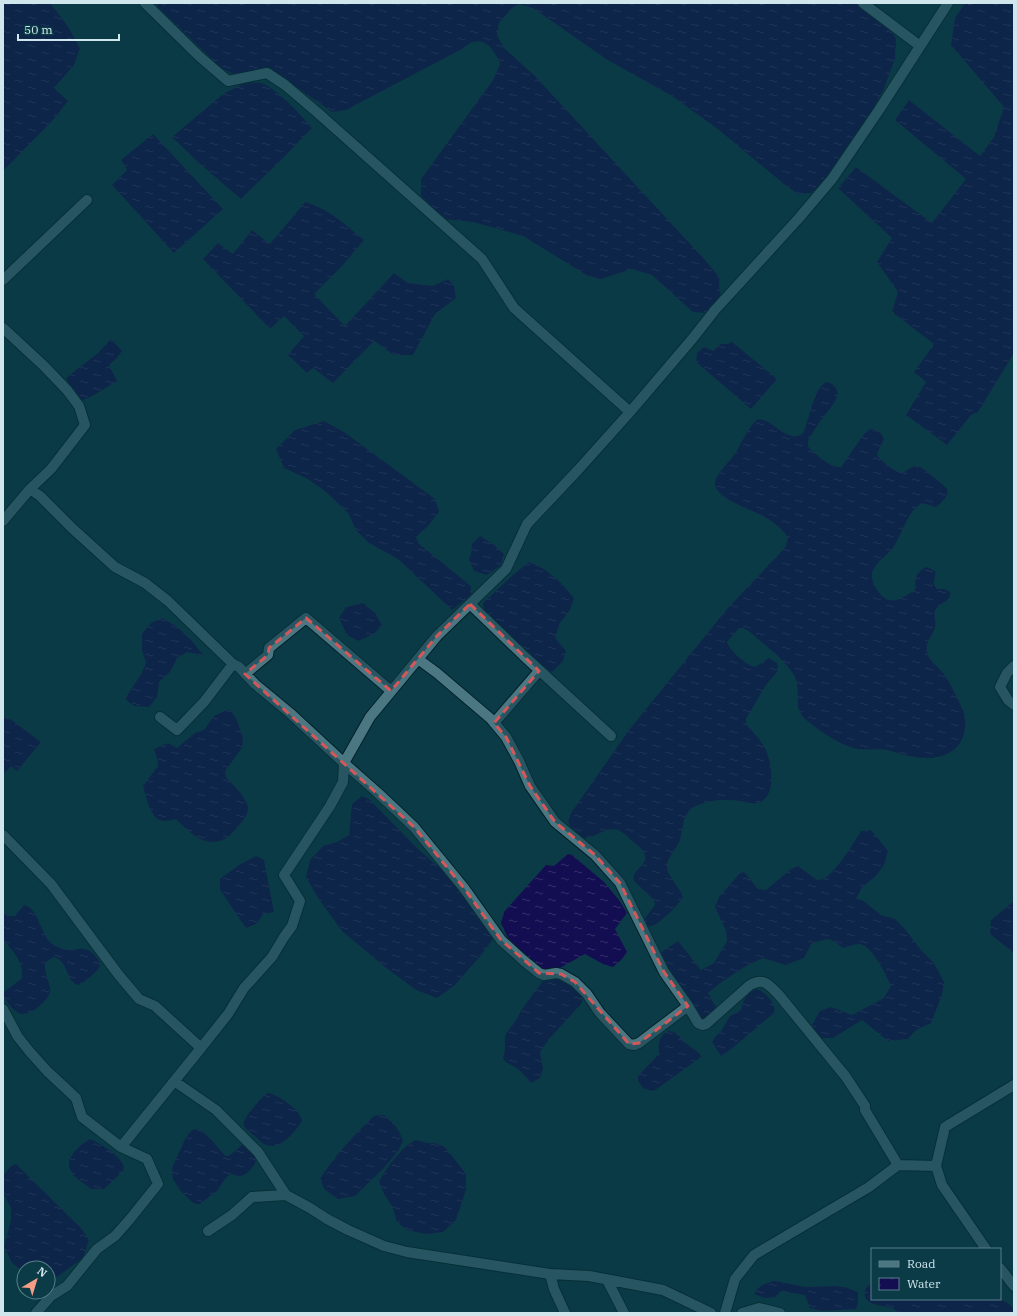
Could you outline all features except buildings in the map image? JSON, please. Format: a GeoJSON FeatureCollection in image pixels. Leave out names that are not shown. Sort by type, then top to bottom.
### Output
{"type":"FeatureCollection","features":[{"type":"Feature","properties":{"kind":"street"},"geometry":{"type":"LineString","coordinates":[[145,3],[200,57],[228,81],[267,73],[285,85],[318,112],[482,259],[514,308],[630,412]]}},
{"type":"Feature","properties":{"kind":"street"},"geometry":{"type":"LineString","coordinates":[[863,3],[920,46]]}},
{"type":"Feature","properties":{"kind":"street"},"geometry":{"type":"LineString","coordinates":[[121,1147],[228,1014],[244,988],[272,957],[292,926],[300,901],[284,875],[330,806],[343,782],[344,763],[370,717],[437,636],[506,569],[527,524],[630,412],[715,310],[799,218],[832,179],[879,110],[948,3]]}},
{"type":"Feature","properties":{"kind":"street"},"geometry":{"type":"LineString","coordinates":[[3,280],[87,200]]}},
{"type":"Feature","properties":{"kind":"street"},"geometry":{"type":"LineString","coordinates":[[3,328],[44,366],[67,390],[79,406],[85,425],[51,469],[30,489],[3,521]]}},
{"type":"Feature","properties":{"kind":"street"},"geometry":{"type":"LineString","coordinates":[[30,489],[40,496],[73,529],[115,567],[144,583],[168,601],[233,664],[290,713],[378,793],[414,827],[464,888],[501,940],[539,973],[544,975],[556,973],[561,974],[575,982],[587,994],[600,1013],[629,1044],[634,1045],[639,1043],[688,1006]]}},
{"type":"Feature","properties":{"kind":"street"},"geometry":{"type":"LineString","coordinates":[[470,604],[539,671],[611,736]]}},
{"type":"Feature","properties":{"kind":"street"},"geometry":{"type":"LineString","coordinates":[[245,674],[268,655],[269,648],[306,618],[391,691]]}},
{"type":"Feature","properties":{"kind":"street"},"geometry":{"type":"LineString","coordinates":[[418,659],[470,701],[494,723],[506,737],[520,761],[530,786],[555,822],[595,855],[620,883],[664,972],[698,1023],[703,1025],[706,1024],[755,982],[761,981],[768,983],[846,1077],[865,1106],[865,1110],[898,1165]]}},
{"type":"Feature","properties":{"kind":"street"},"geometry":{"type":"LineString","coordinates":[[160,717],[177,730],[204,702],[233,664]]}},
{"type":"Feature","properties":{"kind":"street"},"geometry":{"type":"LineString","coordinates":[[1014,666],[1007,673],[1000,687],[1008,700],[1014,705]]}},
{"type":"Feature","properties":{"kind":"street"},"geometry":{"type":"LineString","coordinates":[[494,723],[539,671]]}},
{"type":"Feature","properties":{"kind":"street"},"geometry":{"type":"LineString","coordinates":[[3,835],[51,884],[118,974],[139,999],[155,1006],[201,1048]]}},
{"type":"Feature","properties":{"kind":"street"},"geometry":{"type":"LineString","coordinates":[[5,1016],[18,1037],[30,1052],[47,1071],[76,1098],[82,1116],[121,1147],[147,1159],[158,1184],[115,1236],[97,1249],[67,1286],[52,1296],[36,1313]]}},
{"type":"Feature","properties":{"kind":"street"},"geometry":{"type":"LineString","coordinates":[[174,1081],[216,1110],[258,1152],[286,1195],[327,1219],[384,1246],[407,1252],[550,1274],[589,1276],[663,1290],[711,1313]]}},
{"type":"Feature","properties":{"kind":"street"},"geometry":{"type":"LineString","coordinates":[[985,1248],[942,1185],[936,1166],[945,1128],[1014,1085]]}},
{"type":"Feature","properties":{"kind":"street"},"geometry":{"type":"LineString","coordinates":[[725,1313],[735,1278],[754,1255],[869,1187],[898,1165],[936,1166]]}},
{"type":"Feature","properties":{"kind":"street"},"geometry":{"type":"LineString","coordinates":[[208,1231],[232,1215],[252,1197],[286,1195]]}},
{"type":"Feature","properties":{"kind":"street"},"geometry":{"type":"LineString","coordinates":[[1001,1269],[1014,1286]]}},
{"type":"Feature","properties":{"kind":"street"},"geometry":{"type":"LineString","coordinates":[[550,1274],[554,1289],[565,1313]]}},
{"type":"Feature","properties":{"kind":"street"},"geometry":{"type":"LineString","coordinates":[[607,1280],[624,1313]]}},
{"type":"Feature","properties":{"kind":"street"},"geometry":{"type":"LineString","coordinates":[[742,1313],[759,1308],[780,1313]]}},
{"type":"Feature","properties":{"kind":"highlighted area"},"geometry":{"type":"Polygon","coordinates":[[[470,604],[539,671],[494,723],[506,737],[530,786],[555,822],[595,855],[620,883],[664,972],[688,1006],[639,1043],[629,1044],[575,982],[561,974],[539,973],[501,940],[464,888],[414,827],[245,674],[268,655],[269,648],[306,618],[391,691],[437,636],[470,604]]]}},
{"type":"Feature","properties":{"kind":"water"},"geometry":{"type":"Polygon","coordinates":[[[3,3],[50,3],[67,25],[80,48],[74,65],[54,88],[68,101],[54,119],[3,171],[3,3]]]}},
{"type":"Feature","properties":{"kind":"water"},"geometry":{"type":"Polygon","coordinates":[[[157,3],[225,3],[230,5],[238,3],[855,3],[888,26],[896,38],[895,59],[883,91],[861,130],[824,182],[811,193],[798,194],[719,130],[672,96],[606,59],[533,8],[519,4],[512,8],[499,23],[497,35],[503,47],[535,76],[719,277],[720,297],[707,313],[693,312],[652,275],[632,269],[601,279],[588,276],[523,236],[473,222],[443,219],[421,196],[421,179],[493,80],[500,64],[496,55],[487,44],[478,41],[469,44],[346,110],[332,112],[275,72],[260,69],[235,75],[221,68],[158,7],[157,3]]]}},
{"type":"Feature","properties":{"kind":"water"},"geometry":{"type":"Polygon","coordinates":[[[965,3],[1014,3],[1014,353],[978,412],[971,415],[947,445],[906,415],[926,382],[914,372],[934,344],[892,312],[898,292],[877,262],[892,238],[838,188],[856,167],[932,223],[966,179],[895,120],[909,100],[980,156],[994,137],[1004,107],[951,45],[955,18],[965,3]]]}},
{"type":"Feature","properties":{"kind":"water"},"geometry":{"type":"Polygon","coordinates":[[[245,83],[261,83],[274,90],[302,116],[312,128],[241,199],[199,163],[172,137],[223,94],[245,83]]]}},
{"type":"Feature","properties":{"kind":"water"},"geometry":{"type":"Polygon","coordinates":[[[153,134],[223,209],[174,253],[112,185],[127,170],[121,160],[153,134]]]}},
{"type":"Feature","properties":{"kind":"water"},"geometry":{"type":"Polygon","coordinates":[[[305,202],[330,213],[364,240],[342,266],[314,294],[345,326],[394,273],[408,283],[433,286],[448,279],[454,286],[456,298],[435,314],[413,355],[394,355],[374,341],[333,383],[313,368],[307,373],[288,355],[304,336],[284,316],[270,329],[203,259],[218,243],[233,254],[252,230],[270,244],[305,202]]]}},
{"type":"Feature","properties":{"kind":"water"},"geometry":{"type":"Polygon","coordinates":[[[111,339],[122,351],[109,365],[117,381],[81,401],[72,391],[66,378],[98,353],[111,339]]]}},
{"type":"Feature","properties":{"kind":"water"},"geometry":{"type":"Polygon","coordinates":[[[732,342],[777,379],[751,409],[696,362],[697,353],[704,347],[713,351],[720,344],[728,344],[732,342]]]}},
{"type":"Feature","properties":{"kind":"water"},"geometry":{"type":"Polygon","coordinates":[[[826,382],[837,389],[838,394],[834,403],[808,441],[809,448],[828,463],[841,467],[864,434],[870,429],[877,430],[882,434],[884,439],[877,454],[878,457],[895,471],[901,473],[918,466],[933,476],[948,491],[946,497],[936,507],[922,503],[916,507],[908,518],[892,549],[873,569],[872,580],[880,594],[889,600],[894,600],[914,591],[916,587],[915,581],[917,575],[921,570],[927,567],[935,571],[934,584],[937,589],[944,589],[950,592],[950,595],[946,601],[935,611],[935,627],[927,645],[927,652],[929,658],[945,676],[963,710],[965,726],[963,737],[954,750],[948,754],[932,758],[912,757],[883,750],[858,749],[845,745],[821,731],[803,717],[800,713],[798,704],[796,680],[788,667],[750,632],[743,628],[739,628],[727,642],[734,653],[751,666],[755,667],[769,658],[777,663],[778,667],[777,672],[766,685],[746,719],[746,724],[761,742],[768,754],[771,780],[768,796],[763,801],[756,803],[735,800],[715,800],[702,803],[688,812],[684,820],[680,840],[667,864],[669,874],[683,897],[664,918],[656,924],[649,926],[644,923],[645,918],[655,905],[654,900],[634,881],[633,877],[645,859],[645,855],[640,847],[618,830],[611,829],[586,838],[580,837],[574,832],[568,822],[571,813],[629,730],[727,609],[786,545],[788,538],[783,531],[770,520],[734,503],[720,493],[716,488],[715,482],[720,472],[734,455],[748,431],[758,419],[770,423],[791,436],[797,436],[803,433],[814,398],[821,386],[826,382]]]}},
{"type":"Feature","properties":{"kind":"water"},"geometry":{"type":"Polygon","coordinates":[[[324,421],[344,432],[435,499],[439,512],[427,527],[416,537],[419,544],[471,586],[471,595],[452,610],[398,559],[369,543],[356,530],[348,513],[326,492],[308,479],[284,468],[276,449],[295,430],[324,421]]]}},
{"type":"Feature","properties":{"kind":"water"},"geometry":{"type":"Polygon","coordinates":[[[480,536],[504,554],[500,566],[487,575],[474,571],[469,560],[472,544],[480,536]]]}},
{"type":"Feature","properties":{"kind":"water"},"geometry":{"type":"Polygon","coordinates":[[[529,562],[544,569],[560,582],[574,598],[570,610],[560,623],[555,638],[566,651],[563,661],[552,672],[542,667],[485,616],[483,603],[529,562]]]}},
{"type":"Feature","properties":{"kind":"water"},"geometry":{"type":"Polygon","coordinates":[[[363,603],[375,613],[382,625],[374,634],[358,641],[347,635],[339,618],[346,607],[363,603]]]}},
{"type":"Feature","properties":{"kind":"water"},"geometry":{"type":"Polygon","coordinates":[[[162,618],[176,626],[192,641],[203,655],[187,652],[177,658],[171,671],[159,682],[157,697],[149,707],[134,706],[125,699],[141,674],[146,663],[142,650],[142,634],[151,623],[162,618]]]}},
{"type":"Feature","properties":{"kind":"water"},"geometry":{"type":"Polygon","coordinates":[[[226,710],[230,710],[236,718],[243,738],[242,748],[225,771],[226,777],[242,795],[247,803],[248,809],[243,820],[229,836],[218,842],[211,842],[198,838],[176,819],[164,821],[157,818],[151,811],[143,786],[158,766],[154,749],[168,743],[177,748],[195,733],[204,730],[214,716],[226,710]]]}},
{"type":"Feature","properties":{"kind":"water"},"geometry":{"type":"Polygon","coordinates":[[[3,716],[13,721],[41,742],[17,771],[11,766],[3,775],[3,716]]]}},
{"type":"Feature","properties":{"kind":"water"},"geometry":{"type":"Polygon","coordinates":[[[362,796],[369,799],[461,890],[493,939],[455,985],[437,998],[416,990],[385,967],[342,931],[318,898],[306,877],[310,860],[323,846],[337,842],[349,835],[352,804],[362,796]]]}},
{"type":"Feature","properties":{"kind":"water"},"geometry":{"type":"Polygon","coordinates":[[[871,830],[888,851],[884,865],[875,877],[862,887],[856,899],[862,900],[881,915],[895,919],[934,963],[944,982],[942,995],[931,1023],[916,1030],[908,1039],[888,1041],[862,1020],[833,1038],[818,1038],[812,1025],[820,1011],[831,1007],[852,1015],[884,998],[891,986],[878,961],[869,949],[859,944],[843,948],[831,940],[811,944],[804,958],[785,965],[763,958],[734,974],[708,993],[718,1011],[708,1020],[699,1020],[660,953],[678,941],[701,970],[714,963],[727,941],[726,931],[715,907],[719,897],[740,873],[744,872],[758,889],[766,890],[791,869],[798,866],[817,880],[822,879],[828,876],[838,865],[861,831],[871,830]]]}},
{"type":"Feature","properties":{"kind":"water"},"geometry":{"type":"Polygon","coordinates":[[[568,854],[572,855],[604,882],[619,900],[627,913],[615,929],[627,952],[613,967],[603,964],[585,954],[558,969],[544,972],[526,957],[508,938],[501,923],[504,912],[546,865],[554,866],[568,854]]]}},
{"type":"Feature","properties":{"kind":"water"},"geometry":{"type":"Polygon","coordinates":[[[256,856],[264,860],[274,912],[264,914],[256,924],[246,928],[220,890],[220,879],[239,865],[256,856]]]}},
{"type":"Feature","properties":{"kind":"water"},"geometry":{"type":"Polygon","coordinates":[[[1014,901],[1014,953],[990,934],[991,920],[1014,901]]]}},
{"type":"Feature","properties":{"kind":"water"},"geometry":{"type":"Polygon","coordinates":[[[24,905],[33,911],[50,942],[64,949],[88,950],[94,954],[100,962],[100,967],[88,979],[79,985],[71,980],[63,963],[54,957],[46,962],[45,965],[50,985],[50,992],[48,996],[36,1009],[26,1014],[21,1014],[11,1007],[3,995],[4,992],[21,979],[22,968],[17,958],[3,940],[3,913],[8,916],[15,916],[24,905]]]}},
{"type":"Feature","properties":{"kind":"water"},"geometry":{"type":"Polygon","coordinates":[[[562,976],[582,996],[582,1003],[550,1038],[540,1052],[543,1068],[540,1078],[531,1083],[517,1068],[507,1063],[503,1059],[505,1035],[542,982],[548,977],[562,976]]]}},
{"type":"Feature","properties":{"kind":"water"},"geometry":{"type":"Polygon","coordinates":[[[756,989],[763,992],[772,1002],[774,1006],[774,1013],[721,1056],[712,1042],[730,1016],[741,1010],[747,995],[756,989]]]}},
{"type":"Feature","properties":{"kind":"water"},"geometry":{"type":"Polygon","coordinates":[[[668,1031],[674,1032],[684,1042],[699,1053],[701,1057],[654,1091],[644,1089],[638,1081],[638,1076],[659,1054],[659,1041],[668,1031]]]}},
{"type":"Feature","properties":{"kind":"water"},"geometry":{"type":"Polygon","coordinates":[[[268,1093],[288,1103],[297,1111],[302,1120],[287,1139],[282,1143],[271,1146],[262,1143],[247,1130],[243,1124],[247,1116],[261,1098],[268,1093]]]}},
{"type":"Feature","properties":{"kind":"water"},"geometry":{"type":"Polygon","coordinates":[[[384,1115],[398,1129],[403,1141],[398,1151],[384,1168],[355,1196],[338,1199],[324,1189],[320,1179],[352,1138],[374,1116],[384,1115]]]}},
{"type":"Feature","properties":{"kind":"water"},"geometry":{"type":"Polygon","coordinates":[[[195,1129],[203,1132],[226,1156],[229,1156],[242,1145],[257,1157],[249,1172],[240,1176],[230,1174],[218,1190],[200,1204],[192,1202],[179,1189],[173,1179],[172,1168],[186,1137],[195,1129]]]}},
{"type":"Feature","properties":{"kind":"water"},"geometry":{"type":"Polygon","coordinates":[[[90,1139],[100,1144],[118,1157],[124,1166],[123,1171],[104,1189],[91,1189],[74,1176],[69,1167],[69,1160],[74,1152],[90,1139]]]}},
{"type":"Feature","properties":{"kind":"water"},"geometry":{"type":"Polygon","coordinates":[[[416,1140],[435,1143],[445,1147],[466,1174],[466,1190],[456,1220],[443,1232],[426,1234],[407,1230],[397,1222],[392,1206],[384,1194],[379,1182],[395,1158],[416,1140]]]}},
{"type":"Feature","properties":{"kind":"water"},"geometry":{"type":"Polygon","coordinates":[[[16,1164],[81,1228],[89,1240],[83,1258],[56,1278],[56,1260],[16,1260],[16,1266],[12,1263],[4,1247],[11,1220],[11,1208],[3,1193],[3,1176],[11,1166],[16,1164]]]}},
{"type":"Feature","properties":{"kind":"water"},"geometry":{"type":"Polygon","coordinates":[[[775,1281],[806,1287],[845,1287],[858,1292],[858,1303],[856,1309],[822,1311],[810,1308],[805,1295],[781,1291],[775,1297],[765,1298],[754,1294],[758,1288],[775,1281]]]}},
{"type":"Feature","properties":{"kind":"water"},"geometry":{"type":"Polygon","coordinates":[[[871,1284],[871,1300],[1001,1300],[1013,1308],[1014,1313],[901,1313],[892,1308],[874,1304],[867,1300],[865,1291],[871,1284]]]}}]}
